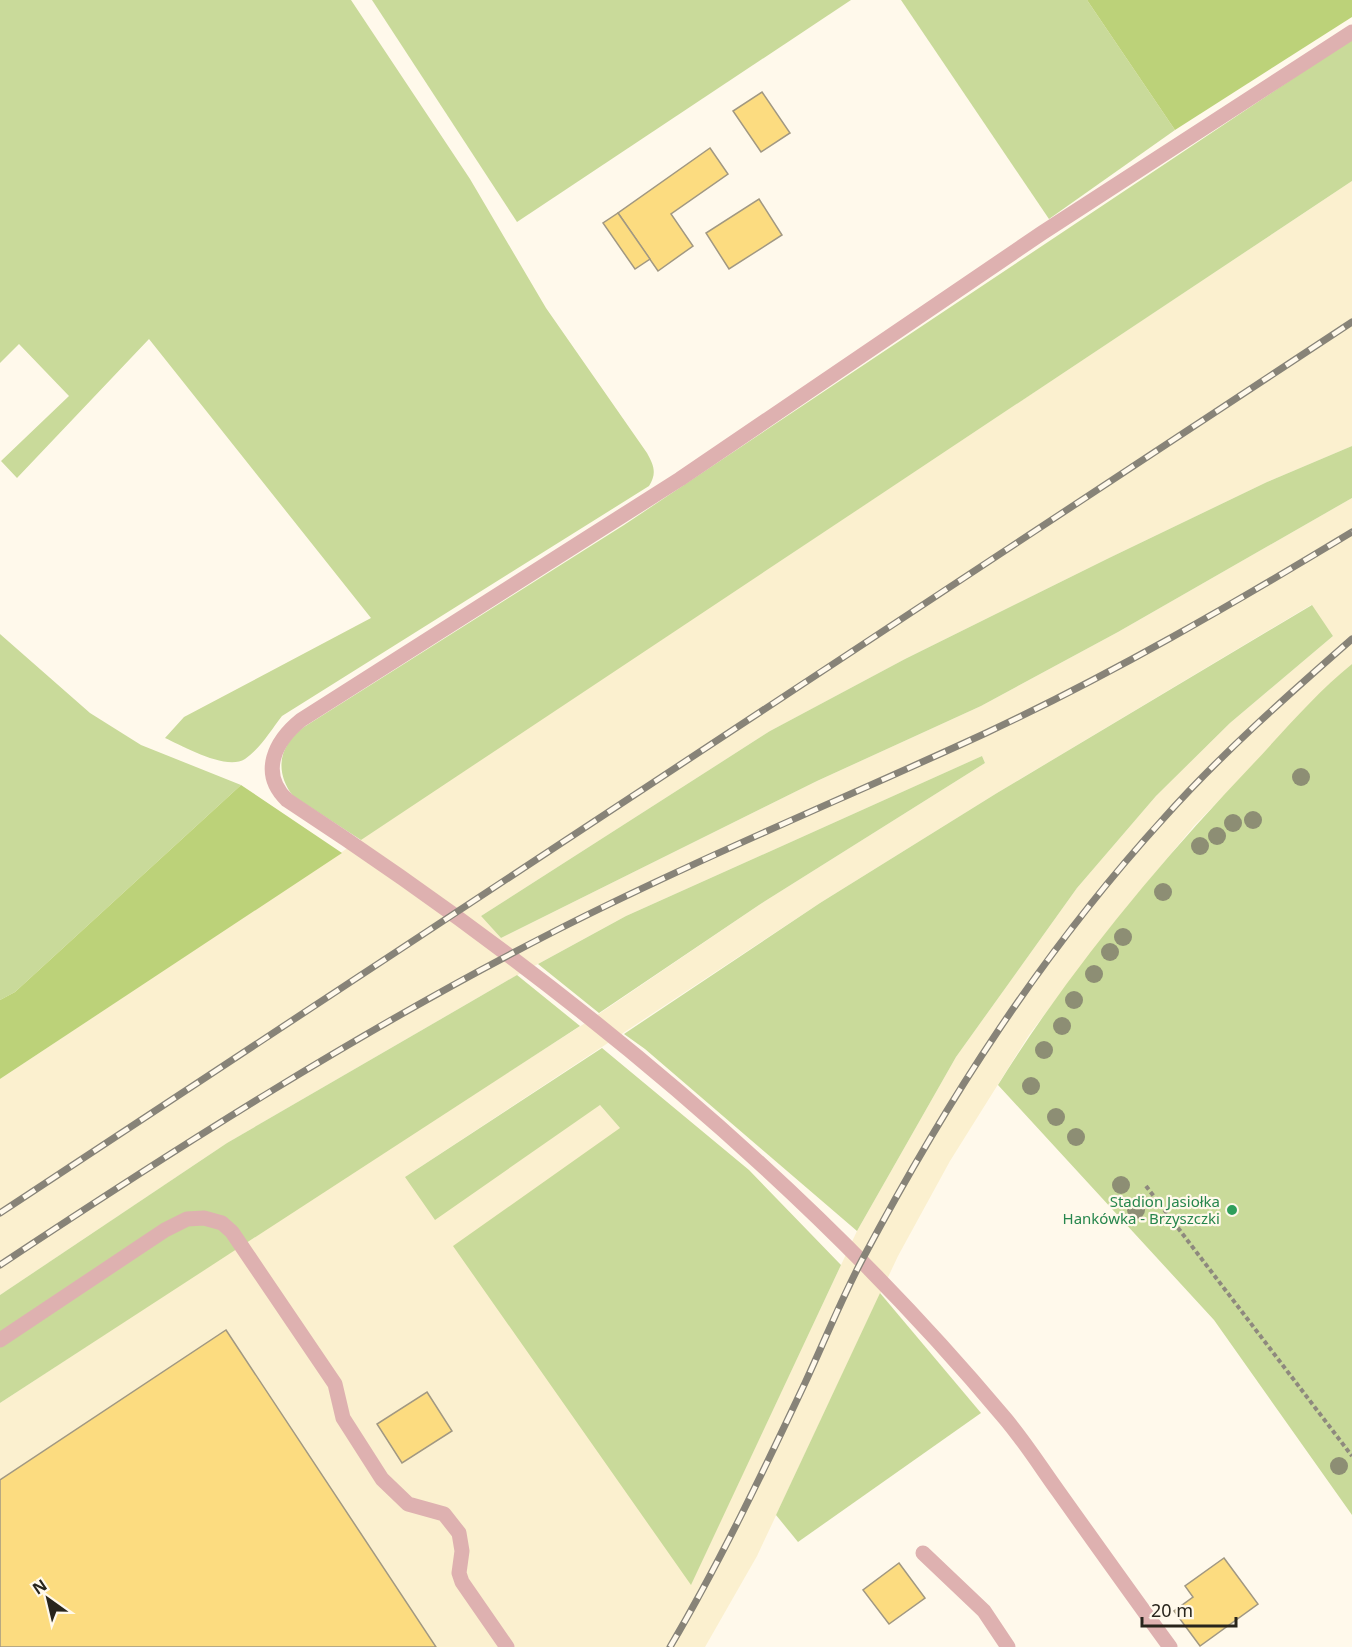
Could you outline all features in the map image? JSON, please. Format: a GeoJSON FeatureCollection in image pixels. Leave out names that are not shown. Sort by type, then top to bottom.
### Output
{"type":"FeatureCollection","features":[{"type":"Feature","properties":{"kind":"lane"},"geometry":{"type":"LineString","coordinates":[[1170,1647],[1004,1417],[862,1260],[765,1166],[603,1030],[413,886],[287,800],[274,784],[273,764],[284,735],[302,720],[680,479],[1042,233],[1352,32]]}},
{"type":"Feature","properties":{"kind":"lane"},"geometry":{"type":"LineString","coordinates":[[0,1340],[165,1230],[187,1219],[204,1218],[222,1223],[247,1252],[335,1384],[343,1418],[382,1479],[408,1504],[444,1514],[459,1533],[462,1542],[459,1573],[462,1582],[507,1647]]}},
{"type":"Feature","properties":{"kind":"lane"},"geometry":{"type":"LineString","coordinates":[[923,1553],[984,1611],[1008,1647]]}},
{"type":"Feature","properties":{"kind":"path"},"geometry":{"type":"LineString","coordinates":[[1146,1186],[1352,1456]]}},
{"type":"Feature","properties":{"kind":"shaded area"},"geometry":{"type":"Polygon","coordinates":[[[1352,181],[1352,446],[1267,482],[1109,558],[905,659],[770,731],[481,916],[501,938],[817,781],[981,706],[1118,632],[1352,498],[1352,664],[1194,826],[1116,920],[1029,1035],[950,1161],[898,1256],[757,1556],[705,1647],[0,1647],[0,1403],[386,1150],[590,1020],[759,905],[985,763],[982,756],[626,916],[503,983],[227,1143],[0,1295],[0,1079],[1352,181]],[[1311,605],[997,793],[820,903],[405,1177],[600,1105],[621,1129],[691,1584],[857,1231],[956,1057],[1077,888],[1156,796],[1230,723],[1333,636],[1311,605]]]}},
{"type":"Feature","properties":{"kind":"green space"},"geometry":{"type":"Polygon","coordinates":[[[0,0],[351,0],[470,179],[546,308],[647,453],[654,470],[649,486],[282,716],[260,745],[245,759],[237,762],[216,760],[165,738],[184,717],[371,618],[149,339],[17,478],[1,461],[69,396],[19,344],[0,363],[0,0]]]}},
{"type":"Feature","properties":{"kind":"green space"},"geometry":{"type":"Polygon","coordinates":[[[372,0],[851,0],[517,222],[372,0]]]}},
{"type":"Feature","properties":{"kind":"green space"},"geometry":{"type":"Polygon","coordinates":[[[901,0],[1087,0],[1175,130],[1049,219],[901,0]]]}},
{"type":"Feature","properties":{"kind":"green space"},"geometry":{"type":"Polygon","coordinates":[[[1087,0],[1352,0],[1352,17],[1175,130],[1087,0]]]}},
{"type":"Feature","properties":{"kind":"green space"},"geometry":{"type":"Polygon","coordinates":[[[1352,39],[1352,181],[361,840],[293,796],[283,777],[282,759],[289,742],[304,727],[624,525],[1352,39]]]}},
{"type":"Feature","properties":{"kind":"green space"},"geometry":{"type":"Polygon","coordinates":[[[1352,446],[1352,498],[1118,632],[981,706],[817,781],[501,938],[481,916],[770,731],[905,659],[1109,558],[1267,482],[1352,446]]]}},
{"type":"Feature","properties":{"kind":"green space"},"geometry":{"type":"Polygon","coordinates":[[[1312,605],[1333,636],[1230,723],[1156,796],[1077,888],[956,1057],[857,1231],[645,1049],[624,1034],[820,903],[997,793],[1312,605]]]}},
{"type":"Feature","properties":{"kind":"green space"},"geometry":{"type":"Polygon","coordinates":[[[0,634],[90,713],[141,745],[241,785],[15,992],[0,1000],[0,634]]]}},
{"type":"Feature","properties":{"kind":"green space","name":"Stadion Jasiołka Hankówka - Brzyszczki"},"geometry":{"type":"Polygon","coordinates":[[[1352,664],[1352,1515],[1214,1320],[998,1085],[1055,1000],[1150,878],[1301,712],[1352,664]]]}},
{"type":"Feature","properties":{"kind":"green space"},"geometry":{"type":"Polygon","coordinates":[[[982,756],[985,763],[759,905],[599,1013],[538,964],[626,916],[982,756]]]}},
{"type":"Feature","properties":{"kind":"green space"},"geometry":{"type":"Polygon","coordinates":[[[241,785],[342,853],[0,1079],[0,1000],[15,992],[241,785]]]}},
{"type":"Feature","properties":{"kind":"green space"},"geometry":{"type":"Polygon","coordinates":[[[517,975],[580,1026],[0,1403],[0,1295],[227,1143],[517,975]]]}},
{"type":"Feature","properties":{"kind":"green space"},"geometry":{"type":"Polygon","coordinates":[[[602,1048],[749,1170],[841,1265],[691,1585],[453,1246],[620,1128],[600,1105],[435,1220],[405,1177],[602,1048]]]}},
{"type":"Feature","properties":{"kind":"green space"},"geometry":{"type":"Polygon","coordinates":[[[880,1293],[981,1413],[798,1542],[776,1515],[880,1293]]]}},
{"type":"Feature","properties":{"kind":"building"},"geometry":{"type":"Polygon","coordinates":[[[762,92],[790,133],[761,152],[733,111],[762,92]]]}},
{"type":"Feature","properties":{"kind":"building"},"geometry":{"type":"Polygon","coordinates":[[[710,148],[728,174],[671,214],[693,246],[658,271],[618,213],[710,148]]]}},
{"type":"Feature","properties":{"kind":"building"},"geometry":{"type":"Polygon","coordinates":[[[759,199],[782,235],[729,269],[706,233],[759,199]]]}},
{"type":"Feature","properties":{"kind":"building"},"geometry":{"type":"Polygon","coordinates":[[[618,213],[650,259],[635,269],[603,223],[618,213]]]}},
{"type":"Feature","properties":{"kind":"building"},"geometry":{"type":"Polygon","coordinates":[[[226,1330],[436,1647],[0,1647],[0,1480],[226,1330]]]}},
{"type":"Feature","properties":{"kind":"building"},"geometry":{"type":"Polygon","coordinates":[[[427,1392],[452,1431],[402,1463],[377,1424],[427,1392]]]}},
{"type":"Feature","properties":{"kind":"building"},"geometry":{"type":"Polygon","coordinates":[[[1224,1558],[1258,1604],[1200,1646],[1174,1611],[1193,1597],[1185,1586],[1224,1558]]]}},
{"type":"Feature","properties":{"kind":"building"},"geometry":{"type":"Polygon","coordinates":[[[899,1563],[925,1598],[889,1624],[863,1590],[899,1563]]]}},
{"type":"Feature","properties":{"kind":"railway"},"geometry":{"type":"LineString","coordinates":[[0,1213],[1352,322]]}},
{"type":"Feature","properties":{"kind":"railway"},"geometry":{"type":"LineString","coordinates":[[0,1265],[205,1132],[343,1048],[485,968],[610,904],[932,758],[1080,687],[1172,637],[1352,532]]}},
{"type":"Feature","properties":{"kind":"railway"},"geometry":{"type":"LineString","coordinates":[[670,1647],[724,1550],[862,1260],[928,1142],[999,1029],[1077,921],[1164,818],[1232,748],[1352,639]]}},
{"type":"Feature","properties":{"kind":"place","name":"Stadion Jasiołka Hankówka - Brzyszczki"},"geometry":{"type":"Point","coordinates":[1232,1210]}}]}
